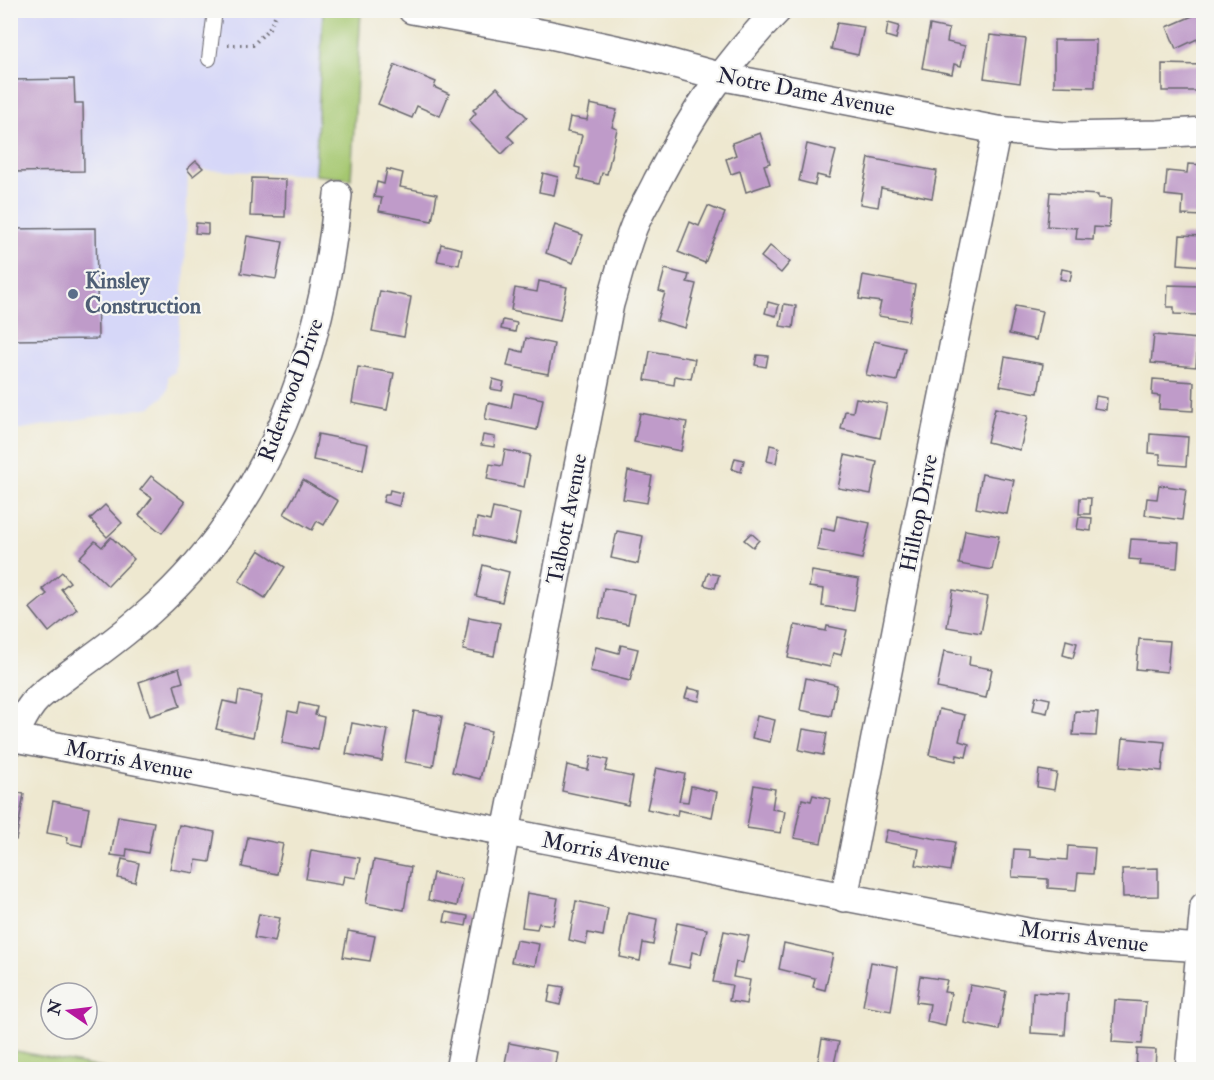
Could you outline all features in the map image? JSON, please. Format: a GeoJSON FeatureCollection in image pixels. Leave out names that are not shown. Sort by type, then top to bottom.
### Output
{"type":"FeatureCollection","features":[{"type":"Feature","properties":{"kind":"street","name":"Notre Dame Avenue"},"geometry":{"type":"LineString","coordinates":[[412,10],[634,53],[719,76],[997,130],[1063,136],[1203,131]]}},
{"type":"Feature","properties":{"kind":"street","name":"Talbott Avenue"},"geometry":{"type":"LineString","coordinates":[[459,1070],[610,304],[635,225],[674,148],[719,76],[778,10]]}},
{"type":"Feature","properties":{"kind":"street","name":"Hilltop Drive"},"geometry":{"type":"LineString","coordinates":[[844,898],[912,546],[997,130]]}},
{"type":"Feature","properties":{"kind":"street","name":"Riderwood Drive"},"geometry":{"type":"LineString","coordinates":[[12,737],[35,700],[122,635],[184,578],[215,542],[242,504],[266,463],[306,360],[326,286],[334,244],[338,195]]}},
{"type":"Feature","properties":{"kind":"street","name":"Morris Avenue"},"geometry":{"type":"LineString","coordinates":[[12,737],[844,898],[1039,933],[1092,941],[1202,948]]}},
{"type":"Feature","properties":{"kind":"street"},"geometry":{"type":"LineString","coordinates":[[1189,1070],[1202,948],[1203,906]]}},
{"type":"Feature","properties":{"kind":"lane"},"geometry":{"type":"LineString","coordinates":[[211,53],[215,10]]}},
{"type":"Feature","properties":{"kind":"path"},"geometry":{"type":"LineString","coordinates":[[211,53],[253,45],[270,27],[278,10]]}},
{"type":"Feature","properties":{"kind":"shaded area"},"geometry":{"type":"Polygon","coordinates":[[[11,11],[323,11],[315,175],[188,169],[185,271],[175,372],[168,376],[168,389],[163,397],[151,407],[11,431],[11,11]]]}},
{"type":"Feature","properties":{"kind":"green space"},"geometry":{"type":"Polygon","coordinates":[[[323,11],[361,11],[351,179],[315,175],[323,11]]]}},
{"type":"Feature","properties":{"kind":"green space"},"geometry":{"type":"Polygon","coordinates":[[[11,1050],[106,1069],[11,1069],[11,1050]]]}},
{"type":"Feature","properties":{"kind":"building"},"geometry":{"type":"Polygon","coordinates":[[[1204,11],[1204,45],[1200,46],[1197,39],[1176,49],[1167,27],[1204,11]]]}},
{"type":"Feature","properties":{"kind":"building"},"geometry":{"type":"Polygon","coordinates":[[[837,23],[864,27],[858,55],[831,49],[837,23]]]}},
{"type":"Feature","properties":{"kind":"building"},"geometry":{"type":"Polygon","coordinates":[[[888,23],[899,26],[896,39],[886,36],[888,23]]]}},
{"type":"Feature","properties":{"kind":"building"},"geometry":{"type":"Polygon","coordinates":[[[930,25],[949,29],[947,42],[965,46],[961,66],[954,64],[952,74],[922,68],[930,25]]]}},
{"type":"Feature","properties":{"kind":"building"},"geometry":{"type":"Polygon","coordinates":[[[990,35],[1026,39],[1020,83],[984,78],[990,35]]]}},
{"type":"Feature","properties":{"kind":"building"},"geometry":{"type":"Polygon","coordinates":[[[1054,40],[1096,40],[1095,87],[1054,86],[1054,40]]]}},
{"type":"Feature","properties":{"kind":"building"},"geometry":{"type":"Polygon","coordinates":[[[1162,64],[1204,65],[1204,91],[1162,91],[1162,64]]]}},
{"type":"Feature","properties":{"kind":"building"},"geometry":{"type":"Polygon","coordinates":[[[395,65],[436,82],[434,87],[449,94],[440,116],[417,106],[412,118],[378,104],[395,65]]]}},
{"type":"Feature","properties":{"kind":"building"},"geometry":{"type":"Polygon","coordinates":[[[74,79],[75,103],[83,103],[84,171],[10,172],[10,80],[74,79]]]}},
{"type":"Feature","properties":{"kind":"building"},"geometry":{"type":"Polygon","coordinates":[[[497,87],[527,117],[508,136],[514,142],[502,154],[469,121],[476,113],[473,110],[497,87]]]}},
{"type":"Feature","properties":{"kind":"building"},"geometry":{"type":"Polygon","coordinates":[[[590,104],[617,110],[612,127],[617,129],[607,174],[602,173],[599,184],[578,179],[580,168],[575,167],[582,135],[567,132],[570,117],[587,120],[590,104]]]}},
{"type":"Feature","properties":{"kind":"building"},"geometry":{"type":"Polygon","coordinates":[[[760,133],[770,163],[764,165],[770,184],[746,192],[740,171],[731,174],[726,159],[736,155],[732,143],[760,133]]]}},
{"type":"Feature","properties":{"kind":"building"},"geometry":{"type":"Polygon","coordinates":[[[807,144],[836,151],[829,178],[817,175],[815,185],[799,181],[807,144]]]}},
{"type":"Feature","properties":{"kind":"building"},"geometry":{"type":"Polygon","coordinates":[[[869,158],[937,171],[932,198],[881,188],[878,207],[860,204],[869,158]]]}},
{"type":"Feature","properties":{"kind":"building"},"geometry":{"type":"Polygon","coordinates":[[[196,161],[203,168],[193,176],[187,169],[196,161]]]}},
{"type":"Feature","properties":{"kind":"building"},"geometry":{"type":"Polygon","coordinates":[[[1188,164],[1204,165],[1204,216],[1182,215],[1183,197],[1165,195],[1167,171],[1187,173],[1188,164]]]}},
{"type":"Feature","properties":{"kind":"building"},"geometry":{"type":"Polygon","coordinates":[[[387,169],[403,173],[400,187],[437,194],[432,221],[379,211],[382,198],[374,197],[377,182],[384,184],[387,169]]]}},
{"type":"Feature","properties":{"kind":"building"},"geometry":{"type":"Polygon","coordinates":[[[543,173],[558,177],[554,195],[539,192],[543,173]]]}},
{"type":"Feature","properties":{"kind":"building"},"geometry":{"type":"Polygon","coordinates":[[[252,178],[286,179],[285,217],[250,216],[252,178]]]}},
{"type":"Feature","properties":{"kind":"building"},"geometry":{"type":"Polygon","coordinates":[[[1050,192],[1098,195],[1098,198],[1111,199],[1109,228],[1094,227],[1093,240],[1076,239],[1077,228],[1047,226],[1050,192]]]}},
{"type":"Feature","properties":{"kind":"building"},"geometry":{"type":"Polygon","coordinates":[[[708,206],[725,213],[705,263],[678,252],[690,222],[699,226],[708,206]]]}},
{"type":"Feature","properties":{"kind":"building"},"geometry":{"type":"Polygon","coordinates":[[[196,223],[208,224],[208,234],[195,233],[196,223]]]}},
{"type":"Feature","properties":{"kind":"building"},"geometry":{"type":"Polygon","coordinates":[[[555,225],[583,235],[573,263],[546,253],[555,225]]]}},
{"type":"Feature","properties":{"kind":"building"},"geometry":{"type":"Polygon","coordinates":[[[96,228],[98,339],[10,340],[10,229],[96,228]]]}},
{"type":"Feature","properties":{"kind":"building"},"geometry":{"type":"Polygon","coordinates":[[[1180,235],[1204,236],[1203,266],[1178,264],[1180,235]]]}},
{"type":"Feature","properties":{"kind":"building"},"geometry":{"type":"Polygon","coordinates":[[[247,236],[283,242],[276,279],[241,273],[247,236]]]}},
{"type":"Feature","properties":{"kind":"building"},"geometry":{"type":"Polygon","coordinates":[[[441,244],[462,249],[459,265],[437,261],[441,244]]]}},
{"type":"Feature","properties":{"kind":"building"},"geometry":{"type":"Polygon","coordinates":[[[770,246],[790,262],[781,273],[761,257],[770,246]]]}},
{"type":"Feature","properties":{"kind":"building"},"geometry":{"type":"Polygon","coordinates":[[[665,269],[689,275],[687,282],[696,284],[685,328],[657,320],[665,293],[659,291],[665,269]]]}},
{"type":"Feature","properties":{"kind":"building"},"geometry":{"type":"Polygon","coordinates":[[[1062,269],[1072,271],[1070,281],[1060,279],[1062,269]]]}},
{"type":"Feature","properties":{"kind":"building"},"geometry":{"type":"Polygon","coordinates":[[[863,275],[915,285],[909,321],[878,316],[881,302],[859,299],[863,275]]]}},
{"type":"Feature","properties":{"kind":"building"},"geometry":{"type":"Polygon","coordinates":[[[539,281],[567,287],[560,320],[511,310],[515,288],[537,292],[539,281]]]}},
{"type":"Feature","properties":{"kind":"building"},"geometry":{"type":"Polygon","coordinates":[[[1168,285],[1201,286],[1199,315],[1174,314],[1174,307],[1167,307],[1168,285]]]}},
{"type":"Feature","properties":{"kind":"building"},"geometry":{"type":"Polygon","coordinates":[[[380,291],[411,297],[404,337],[372,331],[380,291]]]}},
{"type":"Feature","properties":{"kind":"building"},"geometry":{"type":"Polygon","coordinates":[[[768,302],[779,305],[776,316],[765,313],[768,302]]]}},
{"type":"Feature","properties":{"kind":"building"},"geometry":{"type":"Polygon","coordinates":[[[784,304],[796,306],[793,328],[780,326],[784,304]]]}},
{"type":"Feature","properties":{"kind":"building"},"geometry":{"type":"Polygon","coordinates":[[[1015,306],[1042,311],[1036,340],[1009,334],[1015,306]]]}},
{"type":"Feature","properties":{"kind":"building"},"geometry":{"type":"Polygon","coordinates":[[[503,320],[517,323],[515,332],[501,329],[503,320]]]}},
{"type":"Feature","properties":{"kind":"building"},"geometry":{"type":"Polygon","coordinates":[[[1154,335],[1198,339],[1196,367],[1151,363],[1154,335]]]}},
{"type":"Feature","properties":{"kind":"building"},"geometry":{"type":"Polygon","coordinates":[[[526,338],[554,344],[548,374],[507,366],[511,349],[523,352],[526,338]]]}},
{"type":"Feature","properties":{"kind":"building"},"geometry":{"type":"Polygon","coordinates":[[[874,341],[905,348],[897,381],[866,375],[874,341]]]}},
{"type":"Feature","properties":{"kind":"building"},"geometry":{"type":"Polygon","coordinates":[[[650,351],[695,359],[691,379],[675,376],[674,385],[645,380],[650,351]]]}},
{"type":"Feature","properties":{"kind":"building"},"geometry":{"type":"Polygon","coordinates":[[[757,355],[768,356],[766,367],[755,365],[757,355]]]}},
{"type":"Feature","properties":{"kind":"building"},"geometry":{"type":"Polygon","coordinates":[[[1005,357],[1043,364],[1038,393],[1000,386],[1005,357]]]}},
{"type":"Feature","properties":{"kind":"building"},"geometry":{"type":"Polygon","coordinates":[[[358,367],[394,373],[387,410],[352,403],[358,367]]]}},
{"type":"Feature","properties":{"kind":"building"},"geometry":{"type":"Polygon","coordinates":[[[493,379],[504,382],[502,391],[491,389],[493,379]]]}},
{"type":"Feature","properties":{"kind":"building"},"geometry":{"type":"Polygon","coordinates":[[[1153,379],[1194,382],[1193,411],[1159,409],[1160,396],[1152,395],[1153,379]]]}},
{"type":"Feature","properties":{"kind":"building"},"geometry":{"type":"Polygon","coordinates":[[[514,393],[543,399],[537,430],[485,419],[488,403],[511,408],[514,393]]]}},
{"type":"Feature","properties":{"kind":"building"},"geometry":{"type":"Polygon","coordinates":[[[1096,396],[1107,398],[1106,410],[1094,408],[1096,396]]]}},
{"type":"Feature","properties":{"kind":"building"},"geometry":{"type":"Polygon","coordinates":[[[856,398],[887,404],[880,438],[841,429],[845,411],[853,412],[856,398]]]}},
{"type":"Feature","properties":{"kind":"building"},"geometry":{"type":"Polygon","coordinates":[[[995,408],[1028,416],[1020,450],[987,442],[995,408]]]}},
{"type":"Feature","properties":{"kind":"building"},"geometry":{"type":"Polygon","coordinates":[[[640,413],[687,422],[681,451],[634,442],[640,413]]]}},
{"type":"Feature","properties":{"kind":"building"},"geometry":{"type":"Polygon","coordinates":[[[318,434],[368,444],[363,470],[313,460],[318,434]]]}},
{"type":"Feature","properties":{"kind":"building"},"geometry":{"type":"Polygon","coordinates":[[[1150,434],[1188,437],[1186,466],[1160,464],[1160,454],[1149,453],[1150,434]]]}},
{"type":"Feature","properties":{"kind":"building"},"geometry":{"type":"Polygon","coordinates":[[[483,435],[495,437],[494,447],[481,445],[483,435]]]}},
{"type":"Feature","properties":{"kind":"building"},"geometry":{"type":"Polygon","coordinates":[[[770,445],[779,447],[776,463],[767,461],[770,445]]]}},
{"type":"Feature","properties":{"kind":"building"},"geometry":{"type":"Polygon","coordinates":[[[505,450],[530,455],[524,487],[487,479],[490,464],[502,466],[505,450]]]}},
{"type":"Feature","properties":{"kind":"building"},"geometry":{"type":"Polygon","coordinates":[[[845,455],[877,462],[871,494],[838,488],[845,455]]]}},
{"type":"Feature","properties":{"kind":"building"},"geometry":{"type":"Polygon","coordinates":[[[735,458],[744,460],[741,472],[732,469],[735,458]]]}},
{"type":"Feature","properties":{"kind":"building"},"geometry":{"type":"Polygon","coordinates":[[[628,471],[652,476],[647,503],[623,499],[628,471]]]}},
{"type":"Feature","properties":{"kind":"building"},"geometry":{"type":"Polygon","coordinates":[[[982,474],[1014,480],[1007,514],[976,508],[982,474]]]}},
{"type":"Feature","properties":{"kind":"building"},"geometry":{"type":"Polygon","coordinates":[[[151,476],[185,502],[162,533],[139,515],[152,498],[140,490],[151,476]]]}},
{"type":"Feature","properties":{"kind":"building"},"geometry":{"type":"Polygon","coordinates":[[[303,480],[338,501],[324,525],[317,521],[312,530],[284,514],[303,480]]]}},
{"type":"Feature","properties":{"kind":"building"},"geometry":{"type":"Polygon","coordinates":[[[1159,485],[1186,489],[1182,520],[1145,515],[1147,498],[1157,499],[1159,485]]]}},
{"type":"Feature","properties":{"kind":"building"},"geometry":{"type":"Polygon","coordinates":[[[390,490],[402,493],[399,506],[383,502],[385,494],[389,494],[390,490]]]}},
{"type":"Feature","properties":{"kind":"building"},"geometry":{"type":"Polygon","coordinates":[[[1080,498],[1091,498],[1090,514],[1079,514],[1080,498]]]}},
{"type":"Feature","properties":{"kind":"building"},"geometry":{"type":"Polygon","coordinates":[[[105,505],[122,523],[107,537],[90,519],[105,505]]]}},
{"type":"Feature","properties":{"kind":"building"},"geometry":{"type":"Polygon","coordinates":[[[493,508],[520,514],[514,544],[474,535],[477,518],[490,521],[493,508]]]}},
{"type":"Feature","properties":{"kind":"building"},"geometry":{"type":"Polygon","coordinates":[[[837,516],[870,523],[862,559],[817,550],[821,528],[834,531],[837,516]]]}},
{"type":"Feature","properties":{"kind":"building"},"geometry":{"type":"Polygon","coordinates":[[[1079,517],[1092,518],[1091,531],[1077,529],[1079,517]]]}},
{"type":"Feature","properties":{"kind":"building"},"geometry":{"type":"Polygon","coordinates":[[[965,530],[999,536],[992,570],[959,564],[965,530]]]}},
{"type":"Feature","properties":{"kind":"building"},"geometry":{"type":"Polygon","coordinates":[[[617,531],[643,536],[638,564],[611,558],[617,531]]]}},
{"type":"Feature","properties":{"kind":"building"},"geometry":{"type":"Polygon","coordinates":[[[751,533],[759,540],[753,547],[744,540],[751,533]]]}},
{"type":"Feature","properties":{"kind":"building"},"geometry":{"type":"Polygon","coordinates":[[[111,537],[134,559],[108,586],[79,558],[95,541],[102,547],[111,537]]]}},
{"type":"Feature","properties":{"kind":"building"},"geometry":{"type":"Polygon","coordinates":[[[1131,539],[1179,542],[1177,568],[1140,565],[1141,560],[1129,559],[1131,539]]]}},
{"type":"Feature","properties":{"kind":"building"},"geometry":{"type":"Polygon","coordinates":[[[259,550],[285,567],[265,598],[239,581],[259,550]]]}},
{"type":"Feature","properties":{"kind":"building"},"geometry":{"type":"Polygon","coordinates":[[[483,565],[509,572],[502,602],[476,596],[483,565]]]}},
{"type":"Feature","properties":{"kind":"building"},"geometry":{"type":"Polygon","coordinates":[[[812,571],[859,579],[854,611],[822,606],[824,589],[809,587],[812,571]]]}},
{"type":"Feature","properties":{"kind":"building"},"geometry":{"type":"Polygon","coordinates":[[[62,572],[70,582],[61,589],[77,609],[49,632],[30,608],[47,594],[42,589],[62,572]]]}},
{"type":"Feature","properties":{"kind":"building"},"geometry":{"type":"Polygon","coordinates":[[[708,573],[719,575],[715,588],[704,585],[708,573]]]}},
{"type":"Feature","properties":{"kind":"building"},"geometry":{"type":"Polygon","coordinates":[[[604,588],[634,594],[628,624],[599,618],[604,588]]]}},
{"type":"Feature","properties":{"kind":"building"},"geometry":{"type":"Polygon","coordinates":[[[953,590],[988,597],[981,633],[947,627],[953,590]]]}},
{"type":"Feature","properties":{"kind":"building"},"geometry":{"type":"Polygon","coordinates":[[[469,617],[500,623],[494,656],[463,650],[469,617]]]}},
{"type":"Feature","properties":{"kind":"building"},"geometry":{"type":"Polygon","coordinates":[[[795,625],[826,631],[827,626],[847,630],[841,655],[833,653],[830,667],[788,658],[795,625]]]}},
{"type":"Feature","properties":{"kind":"building"},"geometry":{"type":"Polygon","coordinates":[[[1139,639],[1170,641],[1167,672],[1136,669],[1139,639]]]}},
{"type":"Feature","properties":{"kind":"building"},"geometry":{"type":"Polygon","coordinates":[[[1066,640],[1077,643],[1073,658],[1063,655],[1066,640]]]}},
{"type":"Feature","properties":{"kind":"building"},"geometry":{"type":"Polygon","coordinates":[[[621,645],[638,649],[630,681],[590,671],[596,647],[619,653],[621,645]]]}},
{"type":"Feature","properties":{"kind":"building"},"geometry":{"type":"Polygon","coordinates":[[[944,651],[970,656],[969,665],[992,669],[986,698],[937,688],[944,651]]]}},
{"type":"Feature","properties":{"kind":"building"},"geometry":{"type":"Polygon","coordinates":[[[179,668],[183,682],[174,685],[180,706],[150,716],[139,682],[179,668]]]}},
{"type":"Feature","properties":{"kind":"building"},"geometry":{"type":"Polygon","coordinates":[[[806,678],[837,685],[831,716],[800,710],[806,678]]]}},
{"type":"Feature","properties":{"kind":"building"},"geometry":{"type":"Polygon","coordinates":[[[688,688],[701,691],[699,701],[685,698],[688,688]]]}},
{"type":"Feature","properties":{"kind":"building"},"geometry":{"type":"Polygon","coordinates":[[[239,691],[262,696],[253,737],[216,729],[223,701],[237,704],[239,691]]]}},
{"type":"Feature","properties":{"kind":"building"},"geometry":{"type":"Polygon","coordinates":[[[1036,696],[1050,699],[1047,713],[1033,710],[1036,696]]]}},
{"type":"Feature","properties":{"kind":"building"},"geometry":{"type":"Polygon","coordinates":[[[299,703],[317,707],[315,715],[324,717],[318,750],[282,743],[288,711],[297,713],[299,703]]]}},
{"type":"Feature","properties":{"kind":"building"},"geometry":{"type":"Polygon","coordinates":[[[939,709],[965,715],[959,741],[969,744],[966,757],[957,755],[956,761],[929,755],[939,709]]]}},
{"type":"Feature","properties":{"kind":"building"},"geometry":{"type":"Polygon","coordinates":[[[414,711],[442,716],[433,767],[405,762],[414,711]]]}},
{"type":"Feature","properties":{"kind":"building"},"geometry":{"type":"Polygon","coordinates":[[[1075,711],[1098,712],[1096,736],[1073,735],[1075,711]]]}},
{"type":"Feature","properties":{"kind":"building"},"geometry":{"type":"Polygon","coordinates":[[[757,716],[775,720],[770,742],[752,738],[757,716]]]}},
{"type":"Feature","properties":{"kind":"building"},"geometry":{"type":"Polygon","coordinates":[[[352,723],[388,730],[382,761],[346,754],[352,723]]]}},
{"type":"Feature","properties":{"kind":"building"},"geometry":{"type":"Polygon","coordinates":[[[464,724],[491,731],[480,779],[452,772],[464,724]]]}},
{"type":"Feature","properties":{"kind":"building"},"geometry":{"type":"Polygon","coordinates":[[[803,729],[827,733],[823,755],[799,750],[803,729]]]}},
{"type":"Feature","properties":{"kind":"building"},"geometry":{"type":"Polygon","coordinates":[[[1123,738],[1165,742],[1162,771],[1120,767],[1123,738]]]}},
{"type":"Feature","properties":{"kind":"building"},"geometry":{"type":"Polygon","coordinates":[[[591,756],[608,760],[605,771],[633,777],[628,805],[562,791],[567,765],[588,770],[591,756]]]}},
{"type":"Feature","properties":{"kind":"building"},"geometry":{"type":"Polygon","coordinates":[[[656,768],[685,774],[679,801],[688,802],[691,786],[717,792],[712,817],[678,810],[677,816],[647,809],[656,768]]]}},
{"type":"Feature","properties":{"kind":"building"},"geometry":{"type":"Polygon","coordinates":[[[1039,770],[1057,773],[1054,790],[1037,787],[1039,770]]]}},
{"type":"Feature","properties":{"kind":"building"},"geometry":{"type":"Polygon","coordinates":[[[754,785],[775,789],[772,809],[785,811],[781,833],[747,828],[754,785]]]}},
{"type":"Feature","properties":{"kind":"building"},"geometry":{"type":"Polygon","coordinates":[[[10,791],[24,794],[16,840],[10,839],[10,791]]]}},
{"type":"Feature","properties":{"kind":"building"},"geometry":{"type":"Polygon","coordinates":[[[813,795],[830,799],[821,843],[794,838],[802,799],[811,801],[813,795]]]}},
{"type":"Feature","properties":{"kind":"building"},"geometry":{"type":"Polygon","coordinates":[[[53,801],[89,808],[82,846],[67,843],[68,837],[47,833],[53,801]]]}},
{"type":"Feature","properties":{"kind":"building"},"geometry":{"type":"Polygon","coordinates":[[[118,816],[154,822],[148,853],[127,849],[126,857],[111,855],[118,816]]]}},
{"type":"Feature","properties":{"kind":"building"},"geometry":{"type":"Polygon","coordinates":[[[179,825],[215,832],[210,862],[196,860],[194,873],[170,869],[179,825]]]}},
{"type":"Feature","properties":{"kind":"building"},"geometry":{"type":"Polygon","coordinates":[[[887,830],[955,842],[950,871],[916,865],[919,849],[884,842],[887,830]]]}},
{"type":"Feature","properties":{"kind":"building"},"geometry":{"type":"Polygon","coordinates":[[[248,837],[283,844],[277,874],[242,867],[248,837]]]}},
{"type":"Feature","properties":{"kind":"building"},"geometry":{"type":"Polygon","coordinates":[[[1068,846],[1095,848],[1093,874],[1078,873],[1076,890],[1048,888],[1048,879],[1012,877],[1014,849],[1030,850],[1030,857],[1067,860],[1068,846]]]}},
{"type":"Feature","properties":{"kind":"building"},"geometry":{"type":"Polygon","coordinates":[[[311,850],[360,858],[356,878],[344,876],[342,885],[306,879],[311,850]]]}},
{"type":"Feature","properties":{"kind":"building"},"geometry":{"type":"Polygon","coordinates":[[[122,859],[139,863],[135,882],[118,878],[122,859]]]}},
{"type":"Feature","properties":{"kind":"building"},"geometry":{"type":"Polygon","coordinates":[[[374,860],[411,867],[404,910],[366,903],[374,860]]]}},
{"type":"Feature","properties":{"kind":"building"},"geometry":{"type":"Polygon","coordinates":[[[1158,868],[1158,896],[1123,897],[1122,869],[1158,868]]]}},
{"type":"Feature","properties":{"kind":"building"},"geometry":{"type":"Polygon","coordinates":[[[433,873],[462,879],[457,906],[428,900],[433,873]]]}},
{"type":"Feature","properties":{"kind":"building"},"geometry":{"type":"Polygon","coordinates":[[[527,893],[558,898],[553,925],[539,923],[537,929],[522,927],[527,893]]]}},
{"type":"Feature","properties":{"kind":"building"},"geometry":{"type":"Polygon","coordinates":[[[576,901],[608,908],[603,936],[588,933],[586,944],[569,940],[576,901]]]}},
{"type":"Feature","properties":{"kind":"building"},"geometry":{"type":"Polygon","coordinates":[[[446,912],[468,916],[466,926],[444,922],[446,912]]]}},
{"type":"Feature","properties":{"kind":"building"},"geometry":{"type":"Polygon","coordinates":[[[628,913],[657,919],[653,945],[643,943],[640,961],[620,957],[628,913]]]}},
{"type":"Feature","properties":{"kind":"building"},"geometry":{"type":"Polygon","coordinates":[[[259,914],[280,918],[275,942],[254,938],[259,914]]]}},
{"type":"Feature","properties":{"kind":"building"},"geometry":{"type":"Polygon","coordinates":[[[677,923],[707,929],[701,954],[692,952],[689,968],[669,964],[677,923]]]}},
{"type":"Feature","properties":{"kind":"building"},"geometry":{"type":"Polygon","coordinates":[[[348,931],[375,936],[370,961],[343,957],[348,931]]]}},
{"type":"Feature","properties":{"kind":"building"},"geometry":{"type":"Polygon","coordinates":[[[724,931],[749,936],[743,963],[736,962],[733,977],[750,980],[746,1004],[729,1001],[732,985],[713,982],[724,931]]]}},
{"type":"Feature","properties":{"kind":"building"},"geometry":{"type":"Polygon","coordinates":[[[516,940],[539,944],[535,966],[511,962],[516,940]]]}},
{"type":"Feature","properties":{"kind":"building"},"geometry":{"type":"Polygon","coordinates":[[[784,943],[833,954],[825,990],[813,987],[815,978],[779,969],[784,943]]]}},
{"type":"Feature","properties":{"kind":"building"},"geometry":{"type":"Polygon","coordinates":[[[871,962],[898,967],[891,1011],[863,1006],[871,962]]]}},
{"type":"Feature","properties":{"kind":"building"},"geometry":{"type":"Polygon","coordinates":[[[920,976],[947,980],[944,992],[951,993],[945,1026],[927,1022],[930,1004],[916,1002],[920,976]]]}},
{"type":"Feature","properties":{"kind":"building"},"geometry":{"type":"Polygon","coordinates":[[[551,985],[564,987],[560,1005],[548,1002],[551,985]]]}},
{"type":"Feature","properties":{"kind":"building"},"geometry":{"type":"Polygon","coordinates":[[[970,985],[1006,991],[999,1030],[964,1023],[970,985]]]}},
{"type":"Feature","properties":{"kind":"building"},"geometry":{"type":"Polygon","coordinates":[[[1033,992],[1068,994],[1065,1035],[1031,1033],[1033,992]]]}},
{"type":"Feature","properties":{"kind":"building"},"geometry":{"type":"Polygon","coordinates":[[[1115,1000],[1146,1002],[1142,1044],[1112,1042],[1115,1000]]]}},
{"type":"Feature","properties":{"kind":"building"},"geometry":{"type":"Polygon","coordinates":[[[822,1039],[839,1042],[834,1064],[818,1061],[822,1039]]]}},
{"type":"Feature","properties":{"kind":"building"},"geometry":{"type":"Polygon","coordinates":[[[509,1043],[557,1052],[554,1070],[504,1068],[509,1043]]]}},
{"type":"Feature","properties":{"kind":"building"},"geometry":{"type":"Polygon","coordinates":[[[1137,1049],[1156,1050],[1155,1070],[1136,1069],[1137,1049]]]}},
{"type":"Feature","properties":{"kind":"place","name":"Kinsley Construction"},"geometry":{"type":"Point","coordinates":[73,294]}}]}
